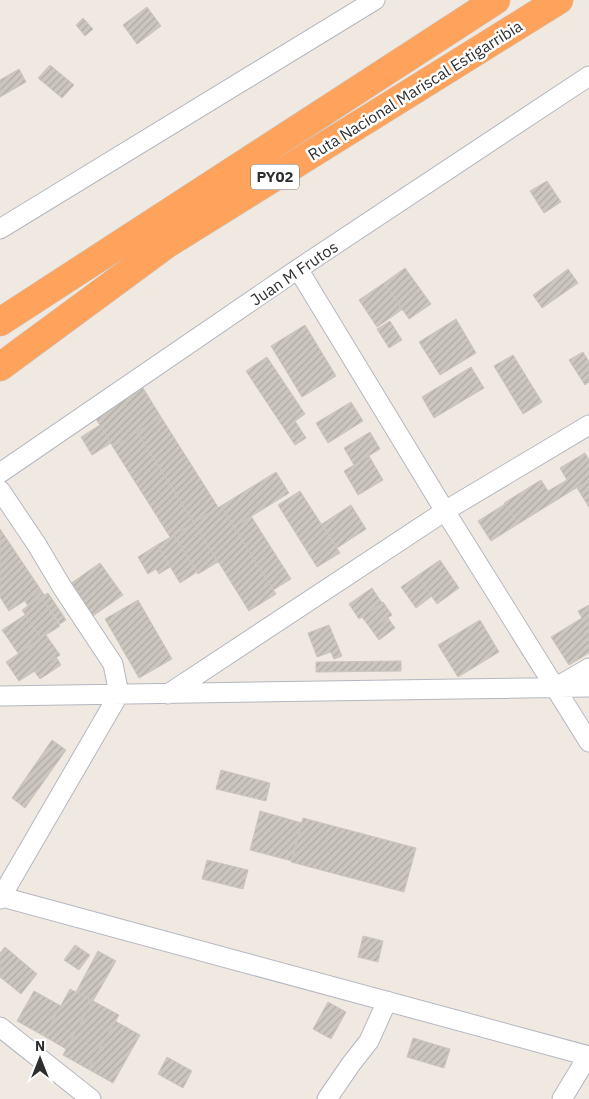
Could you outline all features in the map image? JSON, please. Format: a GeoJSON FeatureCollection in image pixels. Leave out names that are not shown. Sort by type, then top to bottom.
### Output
{"type":"FeatureCollection","features":[{"type":"Feature","properties":{"kind":"highway","name":"Ruta Nacional Mariscal Estigarribia"},"geometry":{"type":"LineString","coordinates":[[0,322],[496,0]]}},
{"type":"Feature","properties":{"kind":"highway","name":"Ruta Nacional Mariscal Estigarribia"},"geometry":{"type":"LineString","coordinates":[[0,367],[167,244],[559,0]]}},
{"type":"Feature","properties":{"kind":"street"},"geometry":{"type":"LineString","coordinates":[[0,229],[375,0]]}},
{"type":"Feature","properties":{"kind":"street","name":"Juan M Frutos"},"geometry":{"type":"LineString","coordinates":[[0,473],[298,269],[589,76]]}},
{"type":"Feature","properties":{"kind":"street"},"geometry":{"type":"LineString","coordinates":[[298,269],[445,511],[589,742]]}},
{"type":"Feature","properties":{"kind":"street"},"geometry":{"type":"LineString","coordinates":[[168,694],[445,511],[589,425]]}},
{"type":"Feature","properties":{"kind":"street"},"geometry":{"type":"LineString","coordinates":[[0,490],[113,664],[120,694],[1,898],[588,1056],[562,1099]]}},
{"type":"Feature","properties":{"kind":"street"},"geometry":{"type":"LineString","coordinates":[[556,687],[589,668]]}},
{"type":"Feature","properties":{"kind":"street"},"geometry":{"type":"LineString","coordinates":[[0,696],[589,687]]}},
{"type":"Feature","properties":{"kind":"street"},"geometry":{"type":"LineString","coordinates":[[327,1099],[369,1041],[387,1001]]}},
{"type":"Feature","properties":{"kind":"street"},"geometry":{"type":"LineString","coordinates":[[0,1026],[91,1099]]}},
{"type":"Feature","properties":{"kind":"building"},"geometry":{"type":"Polygon","coordinates":[[[147,7],[161,26],[137,44],[123,25],[147,7]]]}},
{"type":"Feature","properties":{"kind":"building"},"geometry":{"type":"Polygon","coordinates":[[[83,18],[93,29],[85,36],[76,25],[83,18]]]}},
{"type":"Feature","properties":{"kind":"building"},"geometry":{"type":"Polygon","coordinates":[[[50,65],[74,85],[62,98],[38,78],[50,65]]]}},
{"type":"Feature","properties":{"kind":"building"},"geometry":{"type":"Polygon","coordinates":[[[19,69],[26,82],[0,97],[0,80],[19,69]]]}},
{"type":"Feature","properties":{"kind":"building"},"geometry":{"type":"Polygon","coordinates":[[[547,181],[561,202],[544,213],[530,191],[547,181]]]}},
{"type":"Feature","properties":{"kind":"building"},"geometry":{"type":"Polygon","coordinates":[[[405,268],[431,304],[409,319],[384,283],[405,268]]]}},
{"type":"Feature","properties":{"kind":"building"},"geometry":{"type":"Polygon","coordinates":[[[568,269],[578,283],[542,308],[533,295],[568,269]]]}},
{"type":"Feature","properties":{"kind":"building"},"geometry":{"type":"Polygon","coordinates":[[[384,283],[403,309],[377,327],[359,300],[384,283]]]}},
{"type":"Feature","properties":{"kind":"building"},"geometry":{"type":"Polygon","coordinates":[[[456,319],[476,353],[440,375],[419,342],[456,319]]]}},
{"type":"Feature","properties":{"kind":"building"},"geometry":{"type":"Polygon","coordinates":[[[390,321],[402,340],[389,348],[377,329],[390,321]]]}},
{"type":"Feature","properties":{"kind":"building"},"geometry":{"type":"Polygon","coordinates":[[[305,325],[336,376],[302,397],[271,346],[305,325]]]}},
{"type":"Feature","properties":{"kind":"building"},"geometry":{"type":"Polygon","coordinates":[[[583,352],[589,362],[589,382],[585,385],[569,360],[583,352]]]}},
{"type":"Feature","properties":{"kind":"building"},"geometry":{"type":"Polygon","coordinates":[[[513,355],[542,402],[523,414],[494,366],[513,355]]]}},
{"type":"Feature","properties":{"kind":"building"},"geometry":{"type":"Polygon","coordinates":[[[267,357],[305,414],[295,421],[306,438],[295,445],[246,371],[267,357]]]}},
{"type":"Feature","properties":{"kind":"building"},"geometry":{"type":"Polygon","coordinates":[[[471,367],[484,388],[434,418],[422,397],[471,367]]]}},
{"type":"Feature","properties":{"kind":"building"},"geometry":{"type":"Polygon","coordinates":[[[143,388],[161,417],[113,447],[95,417],[143,388]]]}},
{"type":"Feature","properties":{"kind":"building"},"geometry":{"type":"Polygon","coordinates":[[[351,402],[363,421],[328,443],[316,423],[351,402]]]}},
{"type":"Feature","properties":{"kind":"building"},"geometry":{"type":"Polygon","coordinates":[[[161,417],[218,507],[194,523],[137,432],[161,417]]]}},
{"type":"Feature","properties":{"kind":"building"},"geometry":{"type":"Polygon","coordinates":[[[100,425],[111,443],[92,455],[81,437],[100,425]]]}},
{"type":"Feature","properties":{"kind":"building"},"geometry":{"type":"Polygon","coordinates":[[[137,432],[194,523],[170,537],[113,447],[137,432]]]}},
{"type":"Feature","properties":{"kind":"building"},"geometry":{"type":"Polygon","coordinates":[[[370,432],[380,449],[354,465],[344,448],[370,432]]]}},
{"type":"Feature","properties":{"kind":"building"},"geometry":{"type":"Polygon","coordinates":[[[585,453],[589,460],[589,480],[518,524],[504,503],[541,480],[548,491],[567,480],[560,468],[585,453]]]}},
{"type":"Feature","properties":{"kind":"building"},"geometry":{"type":"Polygon","coordinates":[[[369,456],[383,480],[358,495],[344,471],[369,456]]]}},
{"type":"Feature","properties":{"kind":"building"},"geometry":{"type":"Polygon","coordinates":[[[276,472],[289,493],[234,527],[221,506],[276,472]]]}},
{"type":"Feature","properties":{"kind":"building"},"geometry":{"type":"Polygon","coordinates":[[[589,480],[589,507],[577,488],[589,480]]]}},
{"type":"Feature","properties":{"kind":"building"},"geometry":{"type":"Polygon","coordinates":[[[300,491],[340,553],[317,567],[278,505],[300,491]]]}},
{"type":"Feature","properties":{"kind":"building"},"geometry":{"type":"Polygon","coordinates":[[[505,504],[518,524],[491,541],[478,521],[505,504]]]}},
{"type":"Feature","properties":{"kind":"building"},"geometry":{"type":"Polygon","coordinates":[[[351,505],[366,529],[337,548],[322,524],[351,505]]]}},
{"type":"Feature","properties":{"kind":"building"},"geometry":{"type":"Polygon","coordinates":[[[221,506],[276,594],[249,611],[194,523],[221,506]]]}},
{"type":"Feature","properties":{"kind":"building"},"geometry":{"type":"Polygon","coordinates":[[[251,516],[291,579],[273,590],[234,527],[251,516]]]}},
{"type":"Feature","properties":{"kind":"building"},"geometry":{"type":"Polygon","coordinates":[[[194,523],[218,562],[198,574],[174,535],[194,523]]]}},
{"type":"Feature","properties":{"kind":"building"},"geometry":{"type":"Polygon","coordinates":[[[0,529],[41,590],[9,611],[0,597],[0,529]]]}},
{"type":"Feature","properties":{"kind":"building"},"geometry":{"type":"Polygon","coordinates":[[[174,535],[197,572],[180,583],[157,545],[174,535]]]}},
{"type":"Feature","properties":{"kind":"building"},"geometry":{"type":"Polygon","coordinates":[[[157,545],[170,567],[159,574],[156,569],[148,574],[138,557],[157,545]]]}},
{"type":"Feature","properties":{"kind":"building"},"geometry":{"type":"Polygon","coordinates":[[[440,560],[459,588],[437,604],[417,576],[440,560]]]}},
{"type":"Feature","properties":{"kind":"building"},"geometry":{"type":"Polygon","coordinates":[[[100,563],[123,595],[93,616],[70,584],[100,563]]]}},
{"type":"Feature","properties":{"kind":"building"},"geometry":{"type":"Polygon","coordinates":[[[417,576],[432,596],[416,608],[401,587],[417,576]]]}},
{"type":"Feature","properties":{"kind":"building"},"geometry":{"type":"Polygon","coordinates":[[[372,588],[382,603],[359,619],[349,604],[372,588]]]}},
{"type":"Feature","properties":{"kind":"building"},"geometry":{"type":"Polygon","coordinates":[[[41,590],[44,595],[28,606],[25,601],[41,590]]]}},
{"type":"Feature","properties":{"kind":"building"},"geometry":{"type":"Polygon","coordinates":[[[48,593],[66,620],[60,624],[41,597],[48,593]]]}},
{"type":"Feature","properties":{"kind":"building"},"geometry":{"type":"Polygon","coordinates":[[[41,597],[60,626],[41,638],[22,610],[41,597]]]}},
{"type":"Feature","properties":{"kind":"building"},"geometry":{"type":"Polygon","coordinates":[[[138,600],[172,659],[139,678],[105,619],[138,600]]]}},
{"type":"Feature","properties":{"kind":"building"},"geometry":{"type":"Polygon","coordinates":[[[383,602],[392,615],[371,629],[362,617],[383,602]]]}},
{"type":"Feature","properties":{"kind":"building"},"geometry":{"type":"Polygon","coordinates":[[[589,605],[589,653],[569,665],[551,637],[582,618],[578,611],[589,605]]]}},
{"type":"Feature","properties":{"kind":"building"},"geometry":{"type":"Polygon","coordinates":[[[25,615],[41,638],[18,653],[2,630],[25,615]]]}},
{"type":"Feature","properties":{"kind":"building"},"geometry":{"type":"Polygon","coordinates":[[[388,618],[395,628],[379,640],[371,629],[388,618]]]}},
{"type":"Feature","properties":{"kind":"building"},"geometry":{"type":"Polygon","coordinates":[[[480,620],[499,652],[458,677],[438,645],[480,620]]]}},
{"type":"Feature","properties":{"kind":"building"},"geometry":{"type":"Polygon","coordinates":[[[329,625],[342,656],[334,659],[331,652],[317,657],[308,633],[329,625]]]}},
{"type":"Feature","properties":{"kind":"building"},"geometry":{"type":"Polygon","coordinates":[[[46,635],[60,655],[19,681],[6,662],[46,635]]]}},
{"type":"Feature","properties":{"kind":"building"},"geometry":{"type":"Polygon","coordinates":[[[56,657],[61,665],[40,679],[34,671],[56,657]]]}},
{"type":"Feature","properties":{"kind":"building"},"geometry":{"type":"Polygon","coordinates":[[[401,661],[401,671],[316,672],[316,662],[401,661]]]}},
{"type":"Feature","properties":{"kind":"building"},"geometry":{"type":"Polygon","coordinates":[[[52,740],[66,750],[25,808],[12,798],[52,740]]]}},
{"type":"Feature","properties":{"kind":"building"},"geometry":{"type":"Polygon","coordinates":[[[221,770],[270,783],[266,801],[216,789],[221,770]]]}},
{"type":"Feature","properties":{"kind":"building"},"geometry":{"type":"Polygon","coordinates":[[[260,811],[302,823],[292,861],[250,850],[260,811]]]}},
{"type":"Feature","properties":{"kind":"building"},"geometry":{"type":"Polygon","coordinates":[[[303,818],[416,848],[404,892],[291,862],[303,818]]]}},
{"type":"Feature","properties":{"kind":"building"},"geometry":{"type":"Polygon","coordinates":[[[207,860],[248,870],[243,889],[202,879],[207,860]]]}},
{"type":"Feature","properties":{"kind":"building"},"geometry":{"type":"Polygon","coordinates":[[[363,936],[383,941],[378,962],[358,957],[363,936]]]}},
{"type":"Feature","properties":{"kind":"building"},"geometry":{"type":"Polygon","coordinates":[[[75,945],[90,955],[79,970],[64,960],[75,945]]]}},
{"type":"Feature","properties":{"kind":"building"},"geometry":{"type":"Polygon","coordinates":[[[5,947],[37,974],[21,994],[0,977],[0,953],[5,947]]]}},
{"type":"Feature","properties":{"kind":"building"},"geometry":{"type":"Polygon","coordinates":[[[98,951],[116,961],[93,1001],[76,992],[98,951]]]}},
{"type":"Feature","properties":{"kind":"building"},"geometry":{"type":"Polygon","coordinates":[[[70,989],[93,1001],[66,1049],[44,1036],[70,989]]]}},
{"type":"Feature","properties":{"kind":"building"},"geometry":{"type":"Polygon","coordinates":[[[34,991],[61,1006],[44,1036],[17,1021],[34,991]]]}},
{"type":"Feature","properties":{"kind":"building"},"geometry":{"type":"Polygon","coordinates":[[[93,1001],[119,1015],[88,1069],[63,1055],[93,1001]]]}},
{"type":"Feature","properties":{"kind":"building"},"geometry":{"type":"Polygon","coordinates":[[[328,1002],[346,1012],[331,1039],[313,1029],[328,1002]]]}},
{"type":"Feature","properties":{"kind":"building"},"geometry":{"type":"Polygon","coordinates":[[[115,1021],[140,1035],[113,1083],[88,1069],[115,1021]]]}},
{"type":"Feature","properties":{"kind":"building"},"geometry":{"type":"Polygon","coordinates":[[[413,1038],[450,1049],[444,1068],[407,1057],[413,1038]]]}},
{"type":"Feature","properties":{"kind":"building"},"geometry":{"type":"Polygon","coordinates":[[[167,1057],[192,1071],[183,1088],[158,1074],[167,1057]]]}}]}
